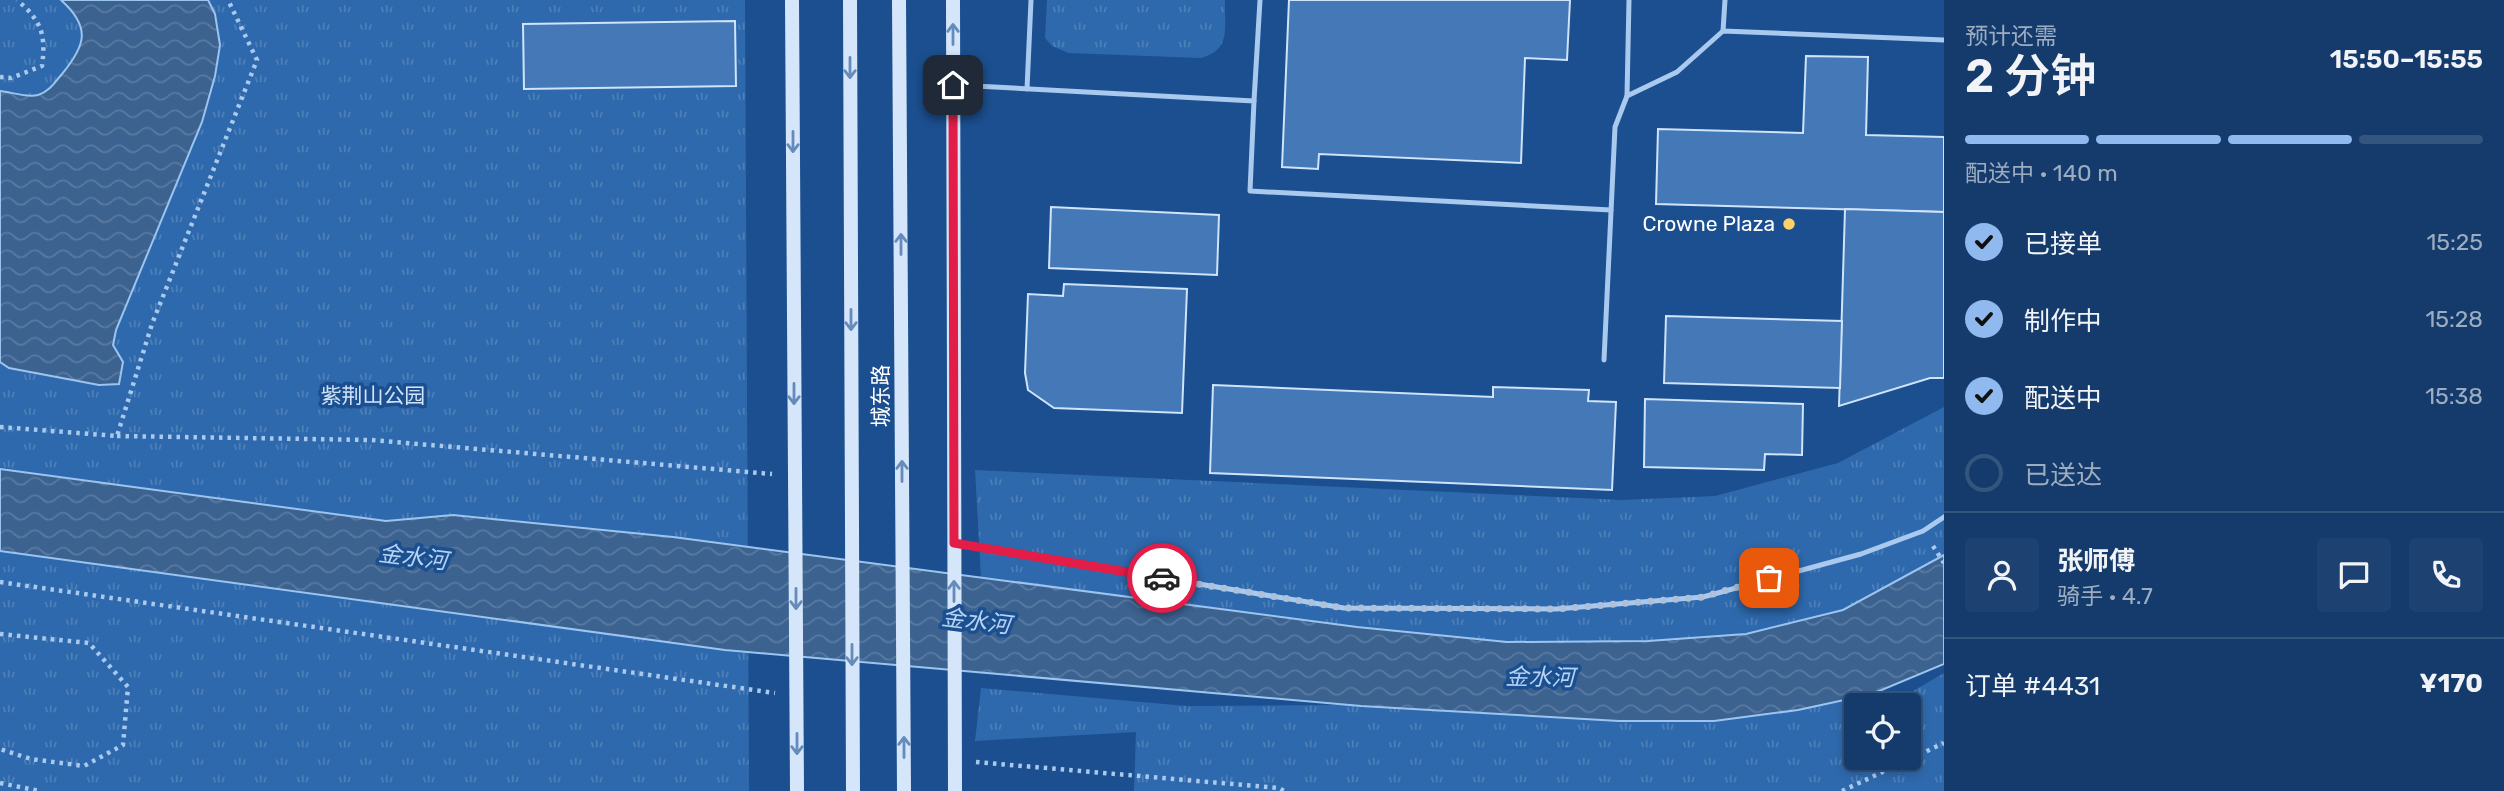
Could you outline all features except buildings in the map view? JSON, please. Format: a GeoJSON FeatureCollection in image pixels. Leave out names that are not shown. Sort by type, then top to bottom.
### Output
{"type":"FeatureCollection","features":[{"type":"Feature","properties":{"kind":"street"},"geometry":{"type":"LineString","coordinates":[[792,0],[797,791]]}},
{"type":"Feature","properties":{"kind":"street","name":"城东路"},"geometry":{"type":"LineString","coordinates":[[850,0],[853,791]]}},
{"type":"Feature","properties":{"kind":"street","name":"城东路"},"geometry":{"type":"LineString","coordinates":[[899,0],[904,791]]}},
{"type":"Feature","properties":{"kind":"street"},"geometry":{"type":"LineString","coordinates":[[953,0],[955,791]]}},
{"type":"Feature","properties":{"kind":"lane"},"geometry":{"type":"LineString","coordinates":[[1027,89],[1031,0]]}},
{"type":"Feature","properties":{"kind":"lane"},"geometry":{"type":"LineString","coordinates":[[1260,0],[1250,191],[1611,210]]}},
{"type":"Feature","properties":{"kind":"lane"},"geometry":{"type":"LineString","coordinates":[[1604,360],[1615,127],[1627,96],[1629,0]]}},
{"type":"Feature","properties":{"kind":"lane"},"geometry":{"type":"LineString","coordinates":[[1724,31],[1725,0]]}},
{"type":"Feature","properties":{"kind":"lane"},"geometry":{"type":"LineString","coordinates":[[1627,96],[1676,72],[1724,31],[1944,40]]}},
{"type":"Feature","properties":{"kind":"lane"},"geometry":{"type":"LineString","coordinates":[[953,85],[1254,101]]}},
{"type":"Feature","properties":{"kind":"lane"},"geometry":{"type":"LineString","coordinates":[[954,543],[1344,608],[1556,609],[1703,597],[1861,554],[1923,531],[1944,517]]}},
{"type":"Feature","properties":{"kind":"path"},"geometry":{"type":"LineString","coordinates":[[0,77],[11,78],[42,66],[46,38],[27,9],[17,0]]}},
{"type":"Feature","properties":{"kind":"path"},"geometry":{"type":"LineString","coordinates":[[117,436],[152,324],[257,60],[228,0]]}},
{"type":"Feature","properties":{"kind":"path"},"geometry":{"type":"LineString","coordinates":[[0,427],[117,436],[370,440],[795,476]]}},
{"type":"Feature","properties":{"kind":"path"},"geometry":{"type":"LineString","coordinates":[[0,582],[797,696]]}},
{"type":"Feature","properties":{"kind":"path"},"geometry":{"type":"LineString","coordinates":[[0,634],[89,643],[128,687],[123,745],[85,766],[31,759],[0,749]]}},
{"type":"Feature","properties":{"kind":"path"},"geometry":{"type":"LineString","coordinates":[[1842,791],[1944,743]]}},
{"type":"Feature","properties":{"kind":"path"},"geometry":{"type":"LineString","coordinates":[[955,760],[1279,788],[1284,791]]}},
{"type":"Feature","properties":{"kind":"path"},"geometry":{"type":"LineString","coordinates":[[0,783],[40,791]]}},
{"type":"Feature","properties":{"kind":"green space","name":"紫荆山公园"},"geometry":{"type":"Polygon","coordinates":[[[0,0],[745,0],[749,791],[0,791],[0,0]]]}},
{"type":"Feature","properties":{"kind":"green space"},"geometry":{"type":"Polygon","coordinates":[[[1047,0],[1225,0],[1224,36],[1218,49],[1201,58],[1069,53],[1052,46],[1045,38],[1047,0]]]}},
{"type":"Feature","properties":{"kind":"green space"},"geometry":{"type":"Polygon","coordinates":[[[1944,407],[1944,555],[1843,610],[1746,634],[1648,641],[1507,642],[1357,627],[981,577],[975,470],[1622,500],[1715,496],[1838,463],[1944,407]]]}},
{"type":"Feature","properties":{"kind":"green space"},"geometry":{"type":"Polygon","coordinates":[[[1944,673],[1944,791],[1134,791],[1136,732],[975,741],[981,688],[1187,706],[1844,701],[1844,770],[1921,770],[1921,693],[1910,693],[1944,673]]]}},
{"type":"Feature","properties":{"kind":"water"},"geometry":{"type":"Polygon","coordinates":[[[61,0],[208,0],[215,14],[220,45],[215,76],[202,122],[116,330],[113,345],[123,362],[119,384],[99,385],[9,368],[0,362],[0,91],[29,96],[42,94],[70,64],[80,46],[81,28],[71,10],[61,0]]]}},
{"type":"Feature","properties":{"kind":"water","name":"金水河"},"geometry":{"type":"Polygon","coordinates":[[[0,469],[386,521],[453,515],[673,537],[1357,627],[1507,642],[1648,641],[1746,634],[1843,610],[1944,555],[1944,664],[1874,693],[1844,693],[1844,700],[1798,710],[1714,721],[1619,721],[1361,706],[725,650],[0,551],[0,469]]]}},
{"type":"Feature","properties":{"kind":"way so far"},"geometry":{"type":"LineString","coordinates":[[1162,578],[1344,608],[1556,609],[1703,597],[1769,578]]}},
{"type":"Feature","properties":{"kind":"place","name":"Crowne Plaza"},"geometry":{"type":"Point","coordinates":[1789,224]}},
{"type":"Feature","properties":{"kind":"route"},"geometry":{"type":"LineString","coordinates":[[953,85],[954,543],[1162,578]]}}]}
